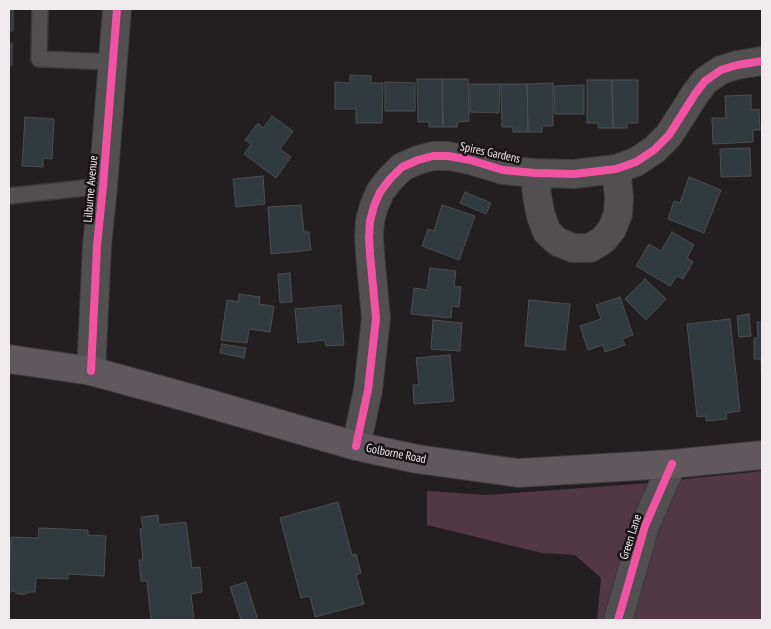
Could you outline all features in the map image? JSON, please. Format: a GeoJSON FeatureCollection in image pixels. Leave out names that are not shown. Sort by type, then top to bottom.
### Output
{"type":"FeatureCollection","features":[{"type":"Feature","properties":{"kind":"main road","name":"Golborne Road"},"geometry":{"type":"LineString","coordinates":[[9,359],[91,371],[186,396],[356,446],[417,459],[518,473],[672,464],[762,455]]}},
{"type":"Feature","properties":{"kind":"street","name":"Lilburne Avenue"},"geometry":{"type":"LineString","coordinates":[[91,371],[97,246],[117,9]]}},
{"type":"Feature","properties":{"kind":"street","name":"Spires Gardens"},"geometry":{"type":"LineString","coordinates":[[356,446],[368,390],[376,318],[369,237],[370,220],[380,192],[402,167],[433,156],[448,156],[504,170],[535,173],[574,174],[616,169],[636,162],[654,150],[669,135],[705,81],[721,70],[736,65],[762,62]]}},
{"type":"Feature","properties":{"kind":"street","name":"Spires Gardens"},"geometry":{"type":"LineString","coordinates":[[535,173],[540,216],[547,232],[558,242],[573,248],[590,248],[603,240],[612,229],[618,214],[619,197],[616,169]]}},
{"type":"Feature","properties":{"kind":"street","name":"Green Lane"},"geometry":{"type":"LineString","coordinates":[[618,620],[645,526],[672,464]]}},
{"type":"Feature","properties":{"kind":"lane"},"geometry":{"type":"LineString","coordinates":[[40,9],[39,59],[112,62]]}},
{"type":"Feature","properties":{"kind":"lane"},"geometry":{"type":"LineString","coordinates":[[9,196],[103,186]]}},
{"type":"Feature","properties":{"kind":"shaded area"},"geometry":{"type":"Polygon","coordinates":[[[762,471],[762,620],[597,620],[601,578],[575,555],[542,553],[427,525],[427,491],[487,495],[649,483],[762,471]]]}},
{"type":"Feature","properties":{"kind":"building"},"geometry":{"type":"Polygon","coordinates":[[[9,10],[13,10],[13,31],[9,31],[9,10]]]}},
{"type":"Feature","properties":{"kind":"building"},"geometry":{"type":"Polygon","coordinates":[[[9,43],[12,43],[12,65],[9,65],[9,43]]]}},
{"type":"Feature","properties":{"kind":"building"},"geometry":{"type":"Polygon","coordinates":[[[350,75],[371,76],[371,83],[383,83],[382,123],[356,123],[356,109],[335,109],[335,82],[350,83],[350,75]]]}},
{"type":"Feature","properties":{"kind":"building"},"geometry":{"type":"Polygon","coordinates":[[[417,79],[442,79],[443,127],[429,127],[429,122],[418,122],[417,79]]]}},
{"type":"Feature","properties":{"kind":"building"},"geometry":{"type":"Polygon","coordinates":[[[442,79],[468,79],[469,121],[458,122],[457,127],[443,127],[442,79]]]}},
{"type":"Feature","properties":{"kind":"building"},"geometry":{"type":"Polygon","coordinates":[[[587,80],[612,80],[613,128],[598,128],[598,123],[587,123],[587,80]]]}},
{"type":"Feature","properties":{"kind":"building"},"geometry":{"type":"Polygon","coordinates":[[[612,80],[638,80],[638,123],[627,123],[627,128],[613,128],[612,80]]]}},
{"type":"Feature","properties":{"kind":"building"},"geometry":{"type":"Polygon","coordinates":[[[385,82],[415,83],[415,111],[385,111],[385,82]]]}},
{"type":"Feature","properties":{"kind":"building"},"geometry":{"type":"Polygon","coordinates":[[[553,83],[553,126],[542,126],[542,132],[528,132],[527,84],[553,83]]]}},
{"type":"Feature","properties":{"kind":"building"},"geometry":{"type":"Polygon","coordinates":[[[470,84],[500,84],[499,113],[470,112],[470,84]]]}},
{"type":"Feature","properties":{"kind":"building"},"geometry":{"type":"Polygon","coordinates":[[[501,84],[527,84],[528,132],[513,132],[513,127],[502,127],[501,84]]]}},
{"type":"Feature","properties":{"kind":"building"},"geometry":{"type":"Polygon","coordinates":[[[584,85],[584,114],[555,114],[554,86],[584,85]]]}},
{"type":"Feature","properties":{"kind":"building"},"geometry":{"type":"Polygon","coordinates":[[[751,95],[751,110],[759,109],[760,130],[753,130],[753,142],[713,144],[712,118],[726,118],[725,96],[751,95]]]}},
{"type":"Feature","properties":{"kind":"building"},"geometry":{"type":"Polygon","coordinates":[[[272,116],[293,131],[280,149],[291,157],[276,178],[244,154],[251,144],[245,140],[258,123],[263,128],[272,116]]]}},
{"type":"Feature","properties":{"kind":"building"},"geometry":{"type":"Polygon","coordinates":[[[25,117],[54,119],[52,159],[43,158],[43,167],[22,166],[25,117]]]}},
{"type":"Feature","properties":{"kind":"building"},"geometry":{"type":"Polygon","coordinates":[[[750,148],[751,176],[721,177],[720,149],[750,148]]]}},
{"type":"Feature","properties":{"kind":"building"},"geometry":{"type":"Polygon","coordinates":[[[263,176],[265,204],[236,207],[233,179],[263,176]]]}},
{"type":"Feature","properties":{"kind":"building"},"geometry":{"type":"Polygon","coordinates":[[[689,177],[721,190],[704,233],[668,219],[674,201],[680,203],[689,177]]]}},
{"type":"Feature","properties":{"kind":"building"},"geometry":{"type":"Polygon","coordinates":[[[465,192],[491,203],[486,214],[460,203],[465,192]]]}},
{"type":"Feature","properties":{"kind":"building"},"geometry":{"type":"Polygon","coordinates":[[[301,205],[304,232],[309,232],[311,250],[271,254],[268,207],[301,205]]]}},
{"type":"Feature","properties":{"kind":"building"},"geometry":{"type":"Polygon","coordinates":[[[442,205],[475,216],[459,260],[422,246],[428,229],[434,231],[442,205]]]}},
{"type":"Feature","properties":{"kind":"building"},"geometry":{"type":"Polygon","coordinates":[[[672,232],[694,245],[687,258],[693,262],[683,279],[677,276],[670,286],[636,266],[649,244],[661,251],[672,232]]]}},
{"type":"Feature","properties":{"kind":"building"},"geometry":{"type":"Polygon","coordinates":[[[430,268],[456,271],[454,286],[461,287],[459,307],[452,306],[451,318],[411,314],[414,288],[427,290],[430,268]]]}},
{"type":"Feature","properties":{"kind":"building"},"geometry":{"type":"Polygon","coordinates":[[[290,273],[292,302],[280,303],[278,274],[290,273]]]}},
{"type":"Feature","properties":{"kind":"building"},"geometry":{"type":"Polygon","coordinates":[[[645,279],[666,299],[646,320],[625,299],[645,279]]]}},
{"type":"Feature","properties":{"kind":"building"},"geometry":{"type":"Polygon","coordinates":[[[239,294],[260,297],[259,304],[274,306],[270,332],[249,329],[247,343],[221,340],[227,300],[238,302],[239,294]]]}},
{"type":"Feature","properties":{"kind":"building"},"geometry":{"type":"Polygon","coordinates":[[[620,297],[633,335],[622,339],[625,345],[605,352],[603,345],[588,350],[580,326],[601,319],[596,305],[620,297]]]}},
{"type":"Feature","properties":{"kind":"building"},"geometry":{"type":"Polygon","coordinates":[[[529,300],[570,304],[565,350],[525,346],[529,300]]]}},
{"type":"Feature","properties":{"kind":"building"},"geometry":{"type":"Polygon","coordinates":[[[341,305],[344,345],[326,346],[325,340],[298,343],[295,309],[341,305]]]}},
{"type":"Feature","properties":{"kind":"building"},"geometry":{"type":"Polygon","coordinates":[[[749,314],[751,336],[739,337],[737,316],[749,314]]]}},
{"type":"Feature","properties":{"kind":"building"},"geometry":{"type":"Polygon","coordinates":[[[730,319],[740,411],[726,413],[727,419],[706,421],[706,416],[697,417],[687,324],[730,319]]]}},
{"type":"Feature","properties":{"kind":"building"},"geometry":{"type":"Polygon","coordinates":[[[433,320],[462,323],[460,351],[431,349],[433,320]]]}},
{"type":"Feature","properties":{"kind":"building"},"geometry":{"type":"Polygon","coordinates":[[[757,322],[762,322],[762,395],[761,359],[754,359],[754,338],[758,338],[757,322]]]}},
{"type":"Feature","properties":{"kind":"building"},"geometry":{"type":"Polygon","coordinates":[[[222,344],[246,348],[244,358],[220,353],[222,344]]]}},
{"type":"Feature","properties":{"kind":"building"},"geometry":{"type":"Polygon","coordinates":[[[450,355],[454,401],[414,404],[413,385],[419,385],[416,358],[450,355]]]}},
{"type":"Feature","properties":{"kind":"building"},"geometry":{"type":"Polygon","coordinates":[[[338,502],[352,555],[356,554],[361,573],[356,575],[364,604],[315,617],[310,596],[301,598],[280,518],[338,502]]]}},
{"type":"Feature","properties":{"kind":"building"},"geometry":{"type":"Polygon","coordinates":[[[158,515],[159,525],[186,522],[192,568],[200,567],[202,592],[191,594],[194,620],[151,620],[147,581],[141,581],[139,560],[143,560],[140,529],[143,528],[141,517],[158,515]]]}},
{"type":"Feature","properties":{"kind":"building"},"geometry":{"type":"Polygon","coordinates":[[[39,528],[88,530],[88,535],[106,536],[104,576],[68,574],[68,579],[36,578],[35,592],[18,594],[14,591],[9,591],[11,537],[38,538],[39,528]]]}},
{"type":"Feature","properties":{"kind":"building"},"geometry":{"type":"Polygon","coordinates":[[[246,582],[258,620],[241,620],[230,587],[246,582]]]}},
{"type":"Feature","properties":{"kind":"cycle path"},"geometry":{"type":"LineString","coordinates":[[91,371],[97,246],[117,9]]}},
{"type":"Feature","properties":{"kind":"cycle path"},"geometry":{"type":"LineString","coordinates":[[356,446],[368,390],[376,318],[370,254],[370,221],[380,192],[402,167],[433,156],[448,156],[470,160],[503,170],[535,173],[574,174],[616,169],[636,162],[654,150],[669,135],[705,81],[721,70],[762,61]]}},
{"type":"Feature","properties":{"kind":"cycle path"},"geometry":{"type":"LineString","coordinates":[[618,620],[645,526],[672,464]]}}]}
